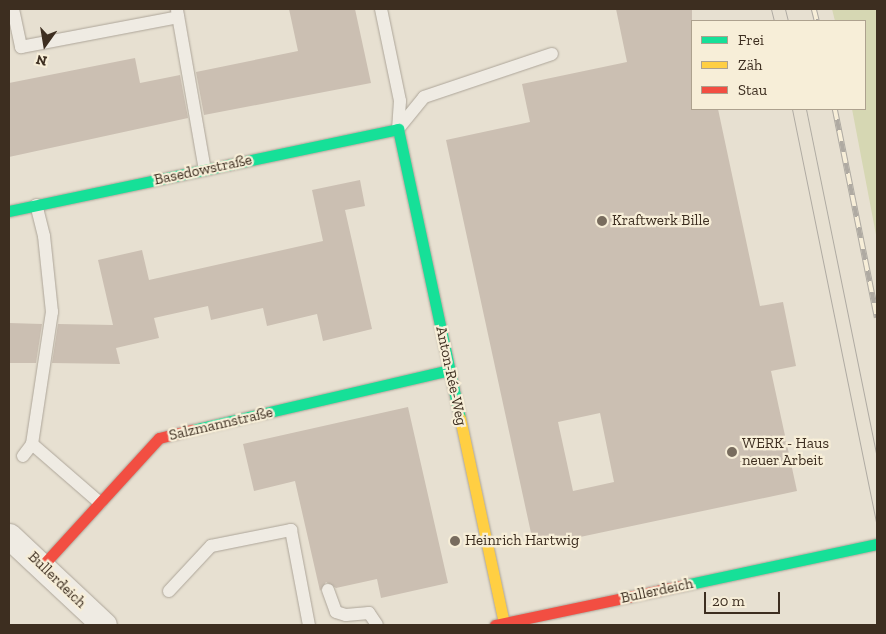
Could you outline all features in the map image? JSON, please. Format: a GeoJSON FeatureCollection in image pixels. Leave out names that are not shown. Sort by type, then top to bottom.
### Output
{"type":"FeatureCollection","features":[{"type":"Feature","properties":{"kind":"street","name":"Basedowstraße"},"geometry":{"type":"LineString","coordinates":[[9,211],[398,129]]}},
{"type":"Feature","properties":{"kind":"street","name":"Anton-Rée-Weg"},"geometry":{"type":"LineString","coordinates":[[398,129],[501,625]]}},
{"type":"Feature","properties":{"kind":"street","name":"Salzmannstraße"},"geometry":{"type":"LineString","coordinates":[[43,565],[159,438],[449,370]]}},
{"type":"Feature","properties":{"kind":"street","name":"Bullerdeich"},"geometry":{"type":"LineString","coordinates":[[9,536],[43,565],[104,625]]}},
{"type":"Feature","properties":{"kind":"street","name":"Bullerdeich"},"geometry":{"type":"LineString","coordinates":[[501,625],[877,544]]}},
{"type":"Feature","properties":{"kind":"lane"},"geometry":{"type":"LineString","coordinates":[[13,9],[21,46],[177,13],[205,170]]}},
{"type":"Feature","properties":{"kind":"lane"},"geometry":{"type":"LineString","coordinates":[[380,9],[400,101],[398,129]]}},
{"type":"Feature","properties":{"kind":"lane"},"geometry":{"type":"LineString","coordinates":[[398,129],[424,97],[552,54]]}},
{"type":"Feature","properties":{"kind":"lane"},"geometry":{"type":"LineString","coordinates":[[23,456],[32,444],[52,312],[44,236],[36,205]]}},
{"type":"Feature","properties":{"kind":"lane"},"geometry":{"type":"LineString","coordinates":[[32,444],[100,503]]}},
{"type":"Feature","properties":{"kind":"lane"},"geometry":{"type":"LineString","coordinates":[[169,591],[211,546],[291,530],[309,625]]}},
{"type":"Feature","properties":{"kind":"lane"},"geometry":{"type":"LineString","coordinates":[[328,590],[336,612],[346,615],[369,613],[377,625]]}},
{"type":"Feature","properties":{"kind":"green space"},"geometry":{"type":"Polygon","coordinates":[[[832,9],[877,9],[877,240],[852,110],[866,110],[866,20],[835,20],[832,9]]]}},
{"type":"Feature","properties":{"kind":"building"},"geometry":{"type":"Polygon","coordinates":[[[289,9],[355,9],[371,83],[204,115],[196,72],[298,51],[289,9]]]}},
{"type":"Feature","properties":{"kind":"building","name":"Kraftwerk Bille"},"geometry":{"type":"Polygon","coordinates":[[[616,9],[692,9],[691,110],[718,110],[760,306],[783,302],[796,366],[771,371],[797,491],[547,544],[531,533],[446,140],[530,122],[522,84],[627,62],[616,9]],[[600,413],[558,422],[573,491],[614,482],[600,413]]]}},
{"type":"Feature","properties":{"kind":"building"},"geometry":{"type":"Polygon","coordinates":[[[135,58],[140,83],[180,75],[188,118],[9,157],[9,83],[135,58]]]}},
{"type":"Feature","properties":{"kind":"building"},"geometry":{"type":"Polygon","coordinates":[[[360,180],[365,206],[345,210],[372,329],[323,341],[317,314],[267,326],[263,308],[211,320],[208,306],[154,318],[159,338],[116,348],[120,364],[52,363],[58,324],[113,325],[98,260],[142,250],[149,280],[323,241],[312,190],[360,180]]]}},
{"type":"Feature","properties":{"kind":"building"},"geometry":{"type":"Polygon","coordinates":[[[9,323],[42,324],[36,363],[9,363],[9,323]]]}},
{"type":"Feature","properties":{"kind":"building"},"geometry":{"type":"Polygon","coordinates":[[[408,407],[448,583],[381,598],[377,579],[336,588],[326,582],[320,591],[295,481],[254,491],[243,444],[408,407]]]}},
{"type":"Feature","properties":{"kind":"tram line"},"geometry":{"type":"LineString","coordinates":[[771,9],[774,20]]}},
{"type":"Feature","properties":{"kind":"tram line"},"geometry":{"type":"LineString","coordinates":[[785,9],[788,20]]}},
{"type":"Feature","properties":{"kind":"tram line"},"geometry":{"type":"LineString","coordinates":[[792,110],[877,528]]}},
{"type":"Feature","properties":{"kind":"tram line"},"geometry":{"type":"LineString","coordinates":[[806,110],[877,458]]}},
{"type":"Feature","properties":{"kind":"railway"},"geometry":{"type":"LineString","coordinates":[[814,9],[817,20]]}},
{"type":"Feature","properties":{"kind":"railway"},"geometry":{"type":"LineString","coordinates":[[835,110],[877,318]]}},
{"type":"Feature","properties":{"kind":"traffic: fast"},"geometry":{"type":"LineString","coordinates":[[9,211],[398,129],[460,418]]}},
{"type":"Feature","properties":{"kind":"traffic: fast"},"geometry":{"type":"LineString","coordinates":[[192,430],[449,370]]}},
{"type":"Feature","properties":{"kind":"traffic: fast"},"geometry":{"type":"LineString","coordinates":[[685,585],[877,544]]}},
{"type":"Feature","properties":{"kind":"traffic: slow"},"geometry":{"type":"LineString","coordinates":[[460,418],[504,623]]}},
{"type":"Feature","properties":{"kind":"traffic: jam"},"geometry":{"type":"LineString","coordinates":[[43,565],[159,438],[192,430]]}},
{"type":"Feature","properties":{"kind":"traffic: jam"},"geometry":{"type":"LineString","coordinates":[[495,625],[685,585]]}},
{"type":"Feature","properties":{"kind":"place","name":"Kraftwerk Bille"},"geometry":{"type":"Point","coordinates":[602,221]}},
{"type":"Feature","properties":{"kind":"place","name":"WERK - Haus neuer Arbeit"},"geometry":{"type":"Point","coordinates":[732,452]}},
{"type":"Feature","properties":{"kind":"place","name":"Heinrich Hartwig"},"geometry":{"type":"Point","coordinates":[455,541]}}]}
